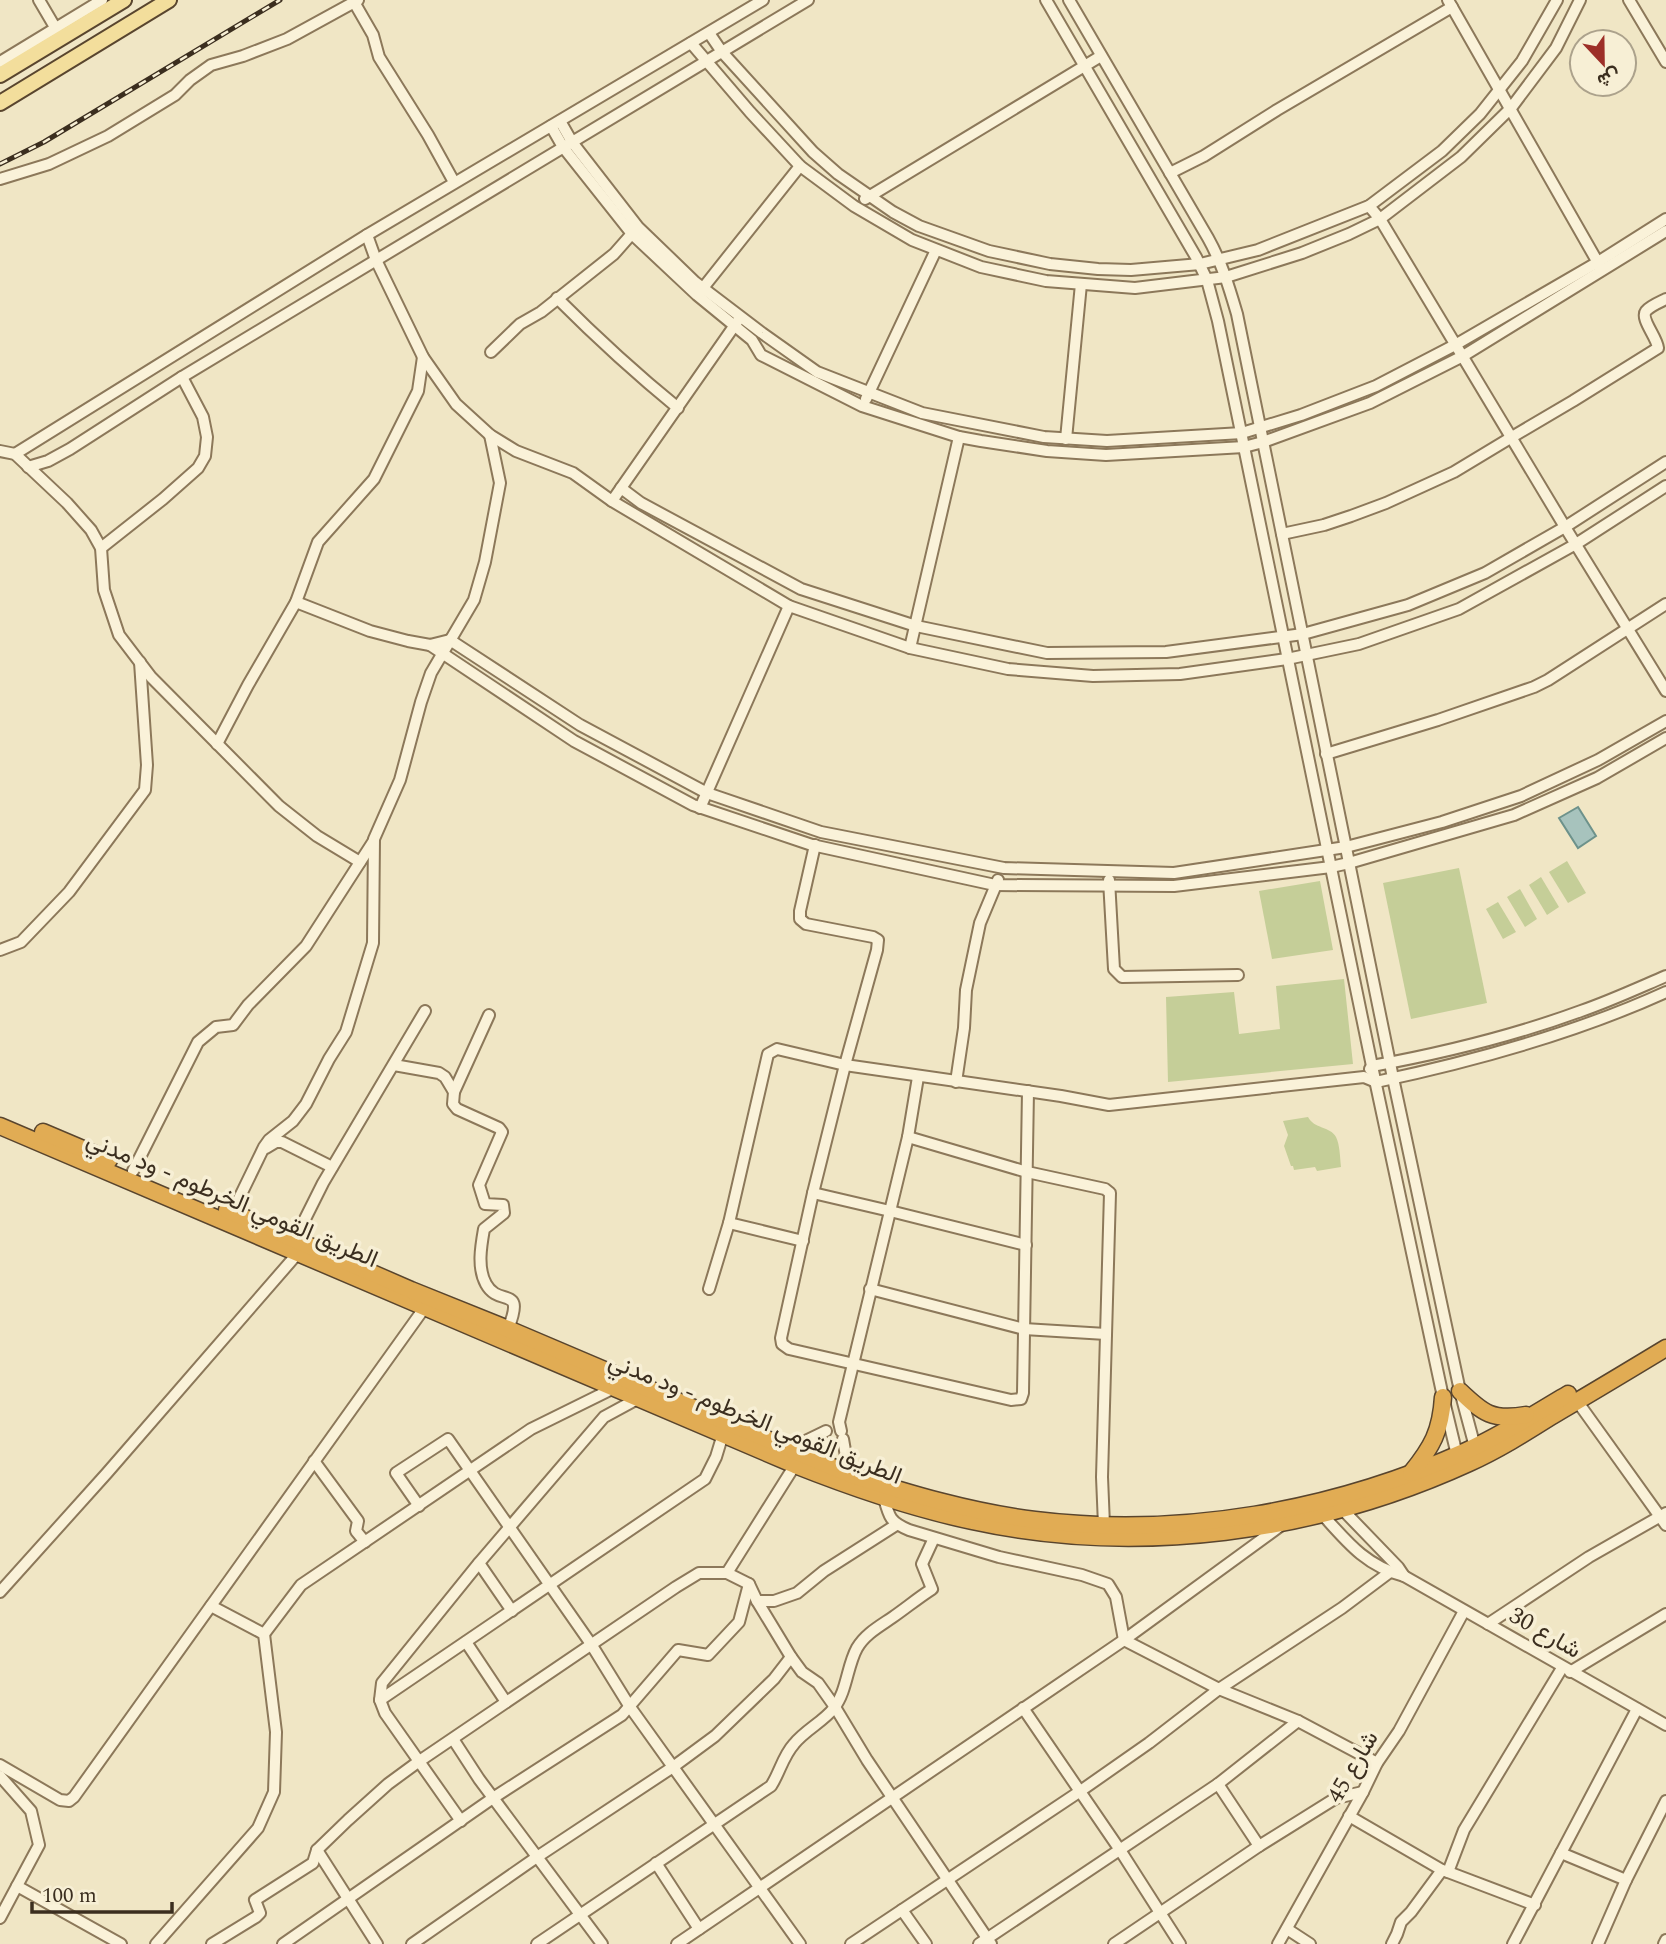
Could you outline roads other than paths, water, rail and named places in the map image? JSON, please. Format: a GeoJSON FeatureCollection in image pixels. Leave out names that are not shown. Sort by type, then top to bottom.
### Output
{"type":"FeatureCollection","features":[{"type":"Feature","properties":{"kind":"highway","name":"الطريق القومي الخرطوم - ود مدني"},"geometry":{"type":"LineString","coordinates":[[0,1115],[232,1213],[425,1307],[795,1465],[884,1498],[974,1522],[1033,1531],[1103,1537],[1198,1535],[1285,1522],[1342,1508],[1409,1488],[1473,1462],[1666,1348]]}},
{"type":"Feature","properties":{"kind":"highway","name":"الطريق القومي الخرطوم - ود مدني"},"geometry":{"type":"LineString","coordinates":[[0,1126],[508,1329],[849,1474],[974,1510],[1035,1520],[1104,1525],[1196,1522],[1280,1511],[1365,1489],[1475,1447],[1666,1335]]}},
{"type":"Feature","properties":{"kind":"highway"},"geometry":{"type":"LineString","coordinates":[[1460,1391],[1474,1405],[1491,1415],[1512,1418],[1535,1414]]}},
{"type":"Feature","properties":{"kind":"highway"},"geometry":{"type":"LineString","coordinates":[[1411,1473],[1435,1439],[1443,1397]]}},
{"type":"Feature","properties":{"kind":"main road"},"geometry":{"type":"LineString","coordinates":[[0,75],[58,33],[124,0]]}},
{"type":"Feature","properties":{"kind":"main road"},"geometry":{"type":"LineString","coordinates":[[0,103],[169,0]]}},
{"type":"Feature","properties":{"kind":"street"},"geometry":{"type":"LineString","coordinates":[[40,0],[58,33]]}},
{"type":"Feature","properties":{"kind":"street"},"geometry":{"type":"LineString","coordinates":[[0,62],[58,33],[102,0]]}},
{"type":"Feature","properties":{"kind":"street"},"geometry":{"type":"LineString","coordinates":[[15,454],[367,235],[763,0]]}},
{"type":"Feature","properties":{"kind":"street"},"geometry":{"type":"LineString","coordinates":[[1046,0],[1200,264],[1207,281],[1242,433],[1372,1066],[1457,1455]]}},
{"type":"Feature","properties":{"kind":"street"},"geometry":{"type":"LineString","coordinates":[[1069,0],[1220,260],[1237,314],[1376,994],[1460,1391],[1475,1447]]}},
{"type":"Feature","properties":{"kind":"street"},"geometry":{"type":"LineString","coordinates":[[709,33],[722,52],[813,152],[838,174],[893,212],[919,226],[989,251],[1050,264],[1131,270],[1200,264],[1258,250],[1368,206],[1442,151],[1480,114],[1521,61],[1557,0]]}},
{"type":"Feature","properties":{"kind":"street"},"geometry":{"type":"LineString","coordinates":[[691,43],[800,166],[854,206],[912,240],[981,267],[1046,281],[1135,288],[1226,277],[1302,253],[1380,219],[1461,158],[1510,108],[1556,48],[1580,0]]}},
{"type":"Feature","properties":{"kind":"street"},"geometry":{"type":"LineString","coordinates":[[1629,0],[1666,62]]}},
{"type":"Feature","properties":{"kind":"street"},"geometry":{"type":"LineString","coordinates":[[0,179],[49,164],[108,136],[175,96],[190,80],[211,65],[288,39],[356,1],[373,35],[379,57],[454,183]]}},
{"type":"Feature","properties":{"kind":"street"},"geometry":{"type":"LineString","coordinates":[[28,467],[48,461],[70,449],[182,377],[805,1]]}},
{"type":"Feature","properties":{"kind":"street"},"geometry":{"type":"LineString","coordinates":[[1170,173],[1208,153],[1450,2],[1600,266]]}},
{"type":"Feature","properties":{"kind":"street"},"geometry":{"type":"LineString","coordinates":[[854,206],[1101,56]]}},
{"type":"Feature","properties":{"kind":"street"},"geometry":{"type":"LineString","coordinates":[[555,123],[568,145],[635,231],[700,292],[737,321],[817,372],[869,393],[922,413],[1044,437],[1107,441],[1242,433],[1301,415],[1376,386],[1666,231]]}},
{"type":"Feature","properties":{"kind":"street"},"geometry":{"type":"LineString","coordinates":[[700,292],[800,166]]}},
{"type":"Feature","properties":{"kind":"street"},"geometry":{"type":"LineString","coordinates":[[1368,206],[1380,219],[1666,691]]}},
{"type":"Feature","properties":{"kind":"street"},"geometry":{"type":"LineString","coordinates":[[737,321],[761,355],[862,406],[959,437],[1046,451],[1106,455],[1244,447],[1370,403],[1463,356],[1666,219]]}},
{"type":"Feature","properties":{"kind":"street"},"geometry":{"type":"LineString","coordinates":[[491,352],[520,324],[541,312],[614,254],[635,231]]}},
{"type":"Feature","properties":{"kind":"street"},"geometry":{"type":"LineString","coordinates":[[367,235],[376,260],[423,357],[456,404],[490,435],[516,451],[573,473],[612,501],[789,606],[910,648],[1008,670],[1093,676],[1180,674],[1287,659],[1359,644],[1459,609],[1576,544],[1666,486]]}},
{"type":"Feature","properties":{"kind":"street"},"geometry":{"type":"LineString","coordinates":[[862,406],[936,250]]}},
{"type":"Feature","properties":{"kind":"street"},"geometry":{"type":"LineString","coordinates":[[1066,439],[1081,284]]}},
{"type":"Feature","properties":{"kind":"street"},"geometry":{"type":"LineString","coordinates":[[557,298],[623,362],[678,408]]}},
{"type":"Feature","properties":{"kind":"street"},"geometry":{"type":"LineString","coordinates":[[1282,534],[1337,521],[1396,499],[1470,464],[1573,401],[1658,348],[1658,342],[1644,314],[1646,310],[1666,299]]}},
{"type":"Feature","properties":{"kind":"street"},"geometry":{"type":"LineString","coordinates":[[612,501],[737,321]]}},
{"type":"Feature","properties":{"kind":"street"},"geometry":{"type":"LineString","coordinates":[[199,338],[210,360]]}},
{"type":"Feature","properties":{"kind":"street"},"geometry":{"type":"LineString","coordinates":[[218,744],[296,601],[318,542],[374,479],[418,391],[423,357]]}},
{"type":"Feature","properties":{"kind":"street"},"geometry":{"type":"LineString","coordinates":[[102,548],[198,468],[205,456],[207,437],[203,417],[182,377]]}},
{"type":"Feature","properties":{"kind":"street"},"geometry":{"type":"LineString","coordinates":[[133,1171],[198,1042],[216,1027],[233,1025],[267,985],[306,946],[374,839],[400,780],[431,673],[474,600],[485,562],[500,483],[490,435]]}},
{"type":"Feature","properties":{"kind":"street"},"geometry":{"type":"LineString","coordinates":[[910,648],[959,437]]}},
{"type":"Feature","properties":{"kind":"street"},"geometry":{"type":"LineString","coordinates":[[0,451],[15,454],[67,503],[91,530],[102,548],[104,590],[119,635],[151,677],[279,806],[317,835],[360,862]]}},
{"type":"Feature","properties":{"kind":"street"},"geometry":{"type":"LineString","coordinates":[[621,488],[641,503],[801,589],[916,626],[1047,653],[1166,652],[1303,635],[1408,605],[1485,573],[1565,527],[1666,462]]}},
{"type":"Feature","properties":{"kind":"street"},"geometry":{"type":"LineString","coordinates":[[296,601],[370,631],[408,641],[430,645],[450,640],[586,728],[707,793],[821,832],[1004,868],[1174,873],[1346,847],[1442,822],[1521,796],[1598,761],[1666,721]]}},
{"type":"Feature","properties":{"kind":"street"},"geometry":{"type":"LineString","coordinates":[[1326,754],[1534,687],[1666,604]]}},
{"type":"Feature","properties":{"kind":"street"},"geometry":{"type":"LineString","coordinates":[[700,808],[789,606]]}},
{"type":"Feature","properties":{"kind":"street"},"geometry":{"type":"LineString","coordinates":[[430,645],[574,741],[700,808],[815,845],[995,885],[1174,886],[1331,867],[1514,816],[1597,778],[1666,738]]}},
{"type":"Feature","properties":{"kind":"street"},"geometry":{"type":"LineString","coordinates":[[0,950],[21,942],[69,892],[145,790],[147,765],[140,662]]}},
{"type":"Feature","properties":{"kind":"street"},"geometry":{"type":"LineString","coordinates":[[574,741],[586,728]]}},
{"type":"Feature","properties":{"kind":"street"},"geometry":{"type":"LineString","coordinates":[[232,1213],[262,1150],[269,1140],[293,1121],[306,1104],[346,1032],[373,943],[374,839]]}},
{"type":"Feature","properties":{"kind":"street"},"geometry":{"type":"LineString","coordinates":[[815,845],[800,919],[806,924],[878,940],[813,1193],[781,1338],[782,1344],[789,1349],[853,1364],[1011,1400],[1021,1399],[1028,1091]]}},
{"type":"Feature","properties":{"kind":"street"},"geometry":{"type":"LineString","coordinates":[[956,1082],[971,966],[980,923],[1004,868]]}},
{"type":"Feature","properties":{"kind":"street"},"geometry":{"type":"LineString","coordinates":[[1109,872],[1114,969],[1119,976],[1238,975]]}},
{"type":"Feature","properties":{"kind":"street"},"geometry":{"type":"LineString","coordinates":[[1364,1077],[1372,1066],[1437,1054],[1581,1012],[1666,976]]}},
{"type":"Feature","properties":{"kind":"street"},"geometry":{"type":"LineString","coordinates":[[709,1289],[729,1223],[768,1054],[777,1049],[845,1065],[1108,1105],[1364,1077],[1376,1082],[1551,1036],[1628,1009],[1666,992]]}},
{"type":"Feature","properties":{"kind":"street"},"geometry":{"type":"LineString","coordinates":[[1358,998],[1376,994]]}},
{"type":"Feature","properties":{"kind":"street"},"geometry":{"type":"LineString","coordinates":[[0,1592],[107,1474],[297,1246],[323,1183],[425,1011]]}},
{"type":"Feature","properties":{"kind":"street"},"geometry":{"type":"LineString","coordinates":[[489,1016],[454,1092],[453,1104],[457,1109],[499,1128],[502,1132],[480,1185],[485,1204],[503,1205],[504,1213],[484,1229],[480,1252],[485,1284],[490,1290],[511,1299],[515,1306],[508,1329]]}},
{"type":"Feature","properties":{"kind":"street"},"geometry":{"type":"LineString","coordinates":[[1437,1054],[1439,1067]]}},
{"type":"Feature","properties":{"kind":"street"},"geometry":{"type":"LineString","coordinates":[[394,1065],[439,1073],[445,1077],[454,1092]]}},
{"type":"Feature","properties":{"kind":"street"},"geometry":{"type":"LineString","coordinates":[[849,1474],[836,1430],[908,1137],[918,1077]]}},
{"type":"Feature","properties":{"kind":"street"},"geometry":{"type":"LineString","coordinates":[[908,1137],[1027,1172],[1109,1191],[1102,1477],[1104,1525]]}},
{"type":"Feature","properties":{"kind":"street"},"geometry":{"type":"LineString","coordinates":[[262,1150],[276,1142],[282,1142],[332,1167]]}},
{"type":"Feature","properties":{"kind":"street"},"geometry":{"type":"LineString","coordinates":[[813,1193],[1026,1245]]}},
{"type":"Feature","properties":{"kind":"street"},"geometry":{"type":"LineString","coordinates":[[729,1223],[803,1241]]}},
{"type":"Feature","properties":{"kind":"street"},"geometry":{"type":"LineString","coordinates":[[870,1289],[1024,1329],[1106,1334]]}},
{"type":"Feature","properties":{"kind":"street"},"geometry":{"type":"LineString","coordinates":[[0,1765],[60,1800],[69,1801],[75,1797],[425,1307]]}},
{"type":"Feature","properties":{"kind":"street"},"geometry":{"type":"LineString","coordinates":[[156,1944],[258,1828],[274,1792],[276,1732],[264,1634],[301,1585],[531,1429],[614,1388]]}},
{"type":"Feature","properties":{"kind":"street"},"geometry":{"type":"LineString","coordinates":[[461,1821],[385,1713],[380,1700],[382,1683],[479,1563],[604,1417],[639,1398]]}},
{"type":"Feature","properties":{"kind":"street"},"geometry":{"type":"LineString","coordinates":[[1488,1624],[1589,1557],[1664,1518],[1577,1401]]}},
{"type":"Feature","properties":{"kind":"street"},"geometry":{"type":"LineString","coordinates":[[789,1449],[836,1430]]}},
{"type":"Feature","properties":{"kind":"street"},"geometry":{"type":"LineString","coordinates":[[380,1700],[705,1479],[723,1434]]}},
{"type":"Feature","properties":{"kind":"street"},"geometry":{"type":"LineString","coordinates":[[419,1506],[396,1474],[448,1439],[591,1644],[630,1707],[800,1944]]}},
{"type":"Feature","properties":{"kind":"street"},"geometry":{"type":"LineString","coordinates":[[314,1461],[358,1521],[356,1531],[365,1542]]}},
{"type":"Feature","properties":{"kind":"street"},"geometry":{"type":"LineString","coordinates":[[727,1573],[795,1465]]}},
{"type":"Feature","properties":{"kind":"street"},"geometry":{"type":"LineString","coordinates":[[884,1498],[888,1515],[896,1525],[1018,1562],[1083,1575],[1108,1584],[1116,1597],[1124,1640]]}},
{"type":"Feature","properties":{"kind":"street","name":"شارع 30"},"geometry":{"type":"LineString","coordinates":[[1342,1508],[1404,1576]]}},
{"type":"Feature","properties":{"kind":"street","name":"شارع 30"},"geometry":{"type":"LineString","coordinates":[[1321,1514],[1365,1559],[1404,1576],[1566,1670],[1664,1721]]}},
{"type":"Feature","properties":{"kind":"street"},"geometry":{"type":"LineString","coordinates":[[677,1944],[1124,1640],[1285,1522]]}},
{"type":"Feature","properties":{"kind":"street"},"geometry":{"type":"LineString","coordinates":[[757,1601],[775,1601],[797,1593],[824,1571],[896,1525]]}},
{"type":"Feature","properties":{"kind":"street"},"geometry":{"type":"LineString","coordinates":[[537,1944],[771,1786],[794,1743],[835,1707],[858,1646],[879,1625],[932,1589],[922,1564],[934,1538]]}},
{"type":"Feature","properties":{"kind":"street"},"geometry":{"type":"LineString","coordinates":[[479,1563],[512,1611]]}},
{"type":"Feature","properties":{"kind":"street"},"geometry":{"type":"LineString","coordinates":[[851,1944],[1079,1792],[1219,1689],[1342,1608],[1390,1572]]}},
{"type":"Feature","properties":{"kind":"street"},"geometry":{"type":"LineString","coordinates":[[212,1944],[256,1917],[260,1913],[255,1900],[313,1863],[317,1850],[380,1791],[418,1762],[699,1573],[727,1573],[749,1584],[791,1657],[802,1672],[818,1683],[835,1707],[986,1942],[1218,1784],[1298,1721]]}},
{"type":"Feature","properties":{"kind":"street"},"geometry":{"type":"LineString","coordinates":[[283,1944],[493,1798],[622,1715],[678,1650],[708,1655],[739,1622],[749,1584]]}},
{"type":"Feature","properties":{"kind":"street"},"geometry":{"type":"LineString","coordinates":[[211,1606],[264,1634]]}},
{"type":"Feature","properties":{"kind":"street","name":"شارع 45"},"geometry":{"type":"LineString","coordinates":[[1282,1937],[1464,1611]]}},
{"type":"Feature","properties":{"kind":"street"},"geometry":{"type":"LineString","coordinates":[[1392,1944],[1401,1922],[1445,1871],[1464,1830],[1566,1670],[1666,1614]]}},
{"type":"Feature","properties":{"kind":"street"},"geometry":{"type":"LineString","coordinates":[[1124,1640],[1219,1689],[1298,1721],[1377,1763]]}},
{"type":"Feature","properties":{"kind":"street"},"geometry":{"type":"LineString","coordinates":[[466,1642],[506,1702]]}},
{"type":"Feature","properties":{"kind":"street"},"geometry":{"type":"LineString","coordinates":[[418,1943],[537,1857],[673,1767],[728,1726],[774,1679],[791,1657]]}},
{"type":"Feature","properties":{"kind":"street"},"geometry":{"type":"LineString","coordinates":[[1023,1708],[1120,1850],[1180,1944]]}},
{"type":"Feature","properties":{"kind":"street"},"geometry":{"type":"LineString","coordinates":[[1513,1944],[1637,1709]]}},
{"type":"Feature","properties":{"kind":"street"},"geometry":{"type":"LineString","coordinates":[[453,1739],[493,1798],[602,1944]]}},
{"type":"Feature","properties":{"kind":"street"},"geometry":{"type":"LineString","coordinates":[[0,1776],[31,1811],[39,1845],[0,1918]]}},
{"type":"Feature","properties":{"kind":"street"},"geometry":{"type":"LineString","coordinates":[[1218,1784],[1259,1846]]}},
{"type":"Feature","properties":{"kind":"street"},"geometry":{"type":"LineString","coordinates":[[1114,1944],[1259,1846],[1336,1798],[1363,1792]]}},
{"type":"Feature","properties":{"kind":"street"},"geometry":{"type":"LineString","coordinates":[[1598,1944],[1626,1880],[1666,1801]]}},
{"type":"Feature","properties":{"kind":"street"},"geometry":{"type":"LineString","coordinates":[[1349,1816],[1445,1871],[1535,1905]]}},
{"type":"Feature","properties":{"kind":"street"},"geometry":{"type":"LineString","coordinates":[[317,1850],[377,1944]]}},
{"type":"Feature","properties":{"kind":"street"},"geometry":{"type":"LineString","coordinates":[[1561,1853],[1626,1880]]}},
{"type":"Feature","properties":{"kind":"street"},"geometry":{"type":"LineString","coordinates":[[656,1863],[699,1929]]}},
{"type":"Feature","properties":{"kind":"street"},"geometry":{"type":"LineString","coordinates":[[17,1886],[121,1944]]}},
{"type":"Feature","properties":{"kind":"street"},"geometry":{"type":"LineString","coordinates":[[902,1910],[926,1944]]}},
{"type":"Feature","properties":{"kind":"street"},"geometry":{"type":"LineString","coordinates":[[1264,1944],[1282,1937],[1310,1944]]}},
{"type":"Feature","properties":{"kind":"water"},"geometry":{"type":"Polygon","coordinates":[[[1578,807],[1596,836],[1578,848],[1559,818],[1578,807]]]}},
{"type":"Feature","properties":{"kind":"railway"},"geometry":{"type":"LineString","coordinates":[[0,164],[44,142],[280,0]]}}]}
